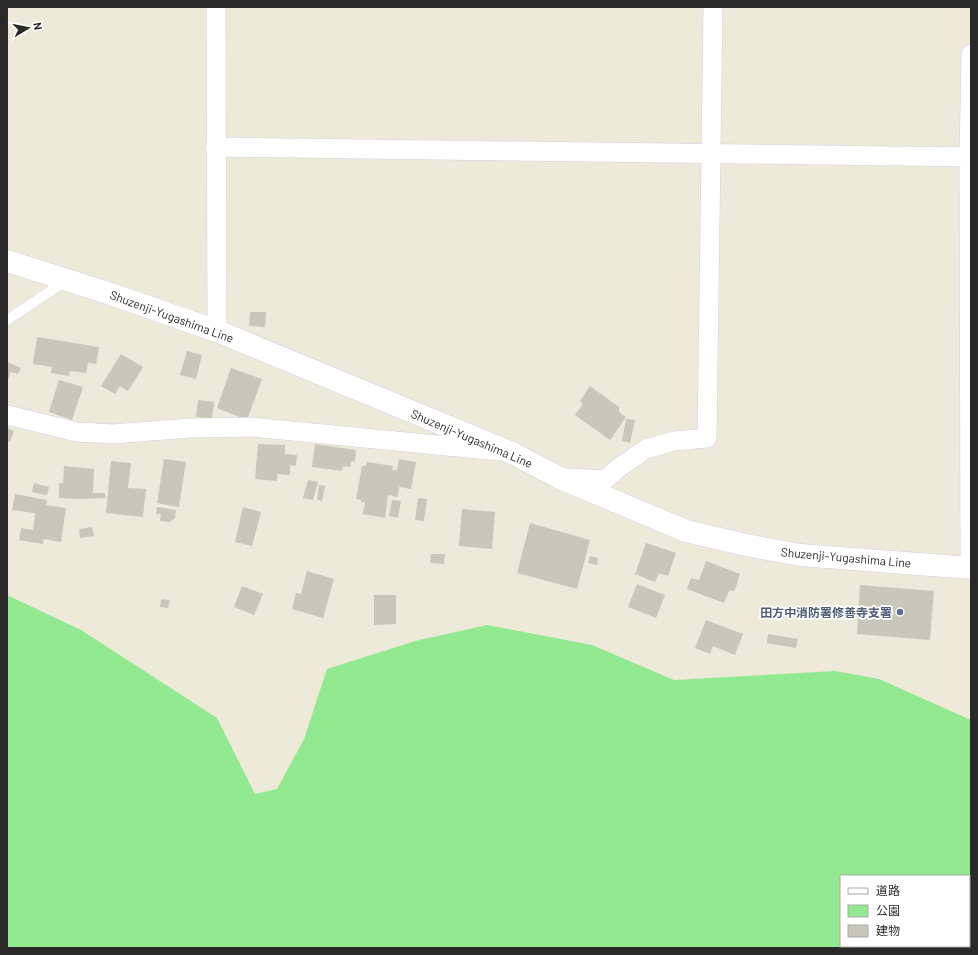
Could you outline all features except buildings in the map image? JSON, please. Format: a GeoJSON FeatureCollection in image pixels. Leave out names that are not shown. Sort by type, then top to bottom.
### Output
{"type":"FeatureCollection","features":[{"type":"Feature","properties":{"kind":"main road","name":"Shuzenji-Yugashima Line"},"geometry":{"type":"LineString","coordinates":[[7,261],[217,331],[512,452],[560,478],[686,530],[746,545],[800,555],[971,568]]}},
{"type":"Feature","properties":{"kind":"street"},"geometry":{"type":"LineString","coordinates":[[216,7],[215,147],[217,331]]}},
{"type":"Feature","properties":{"kind":"street"},"geometry":{"type":"LineString","coordinates":[[560,478],[606,480],[617,469],[646,449],[674,441],[707,438],[713,7]]}},
{"type":"Feature","properties":{"kind":"street"},"geometry":{"type":"LineString","coordinates":[[971,54],[971,568]]}},
{"type":"Feature","properties":{"kind":"street"},"geometry":{"type":"LineString","coordinates":[[215,147],[970,157]]}},
{"type":"Feature","properties":{"kind":"street"},"geometry":{"type":"LineString","coordinates":[[7,415],[77,432],[112,434],[190,428],[251,427],[512,452]]}},
{"type":"Feature","properties":{"kind":"lane"},"geometry":{"type":"LineString","coordinates":[[7,320],[67,280]]}},
{"type":"Feature","properties":{"kind":"green space"},"geometry":{"type":"Polygon","coordinates":[[[7,595],[81,630],[217,718],[255,794],[277,789],[304,739],[327,669],[415,641],[487,625],[592,645],[674,680],[835,671],[879,679],[971,720],[971,948],[7,948],[7,595]]]}},
{"type":"Feature","properties":{"kind":"place","name":"田方中消防署修善寺支署"},"geometry":{"type":"Point","coordinates":[900,612]}}]}
